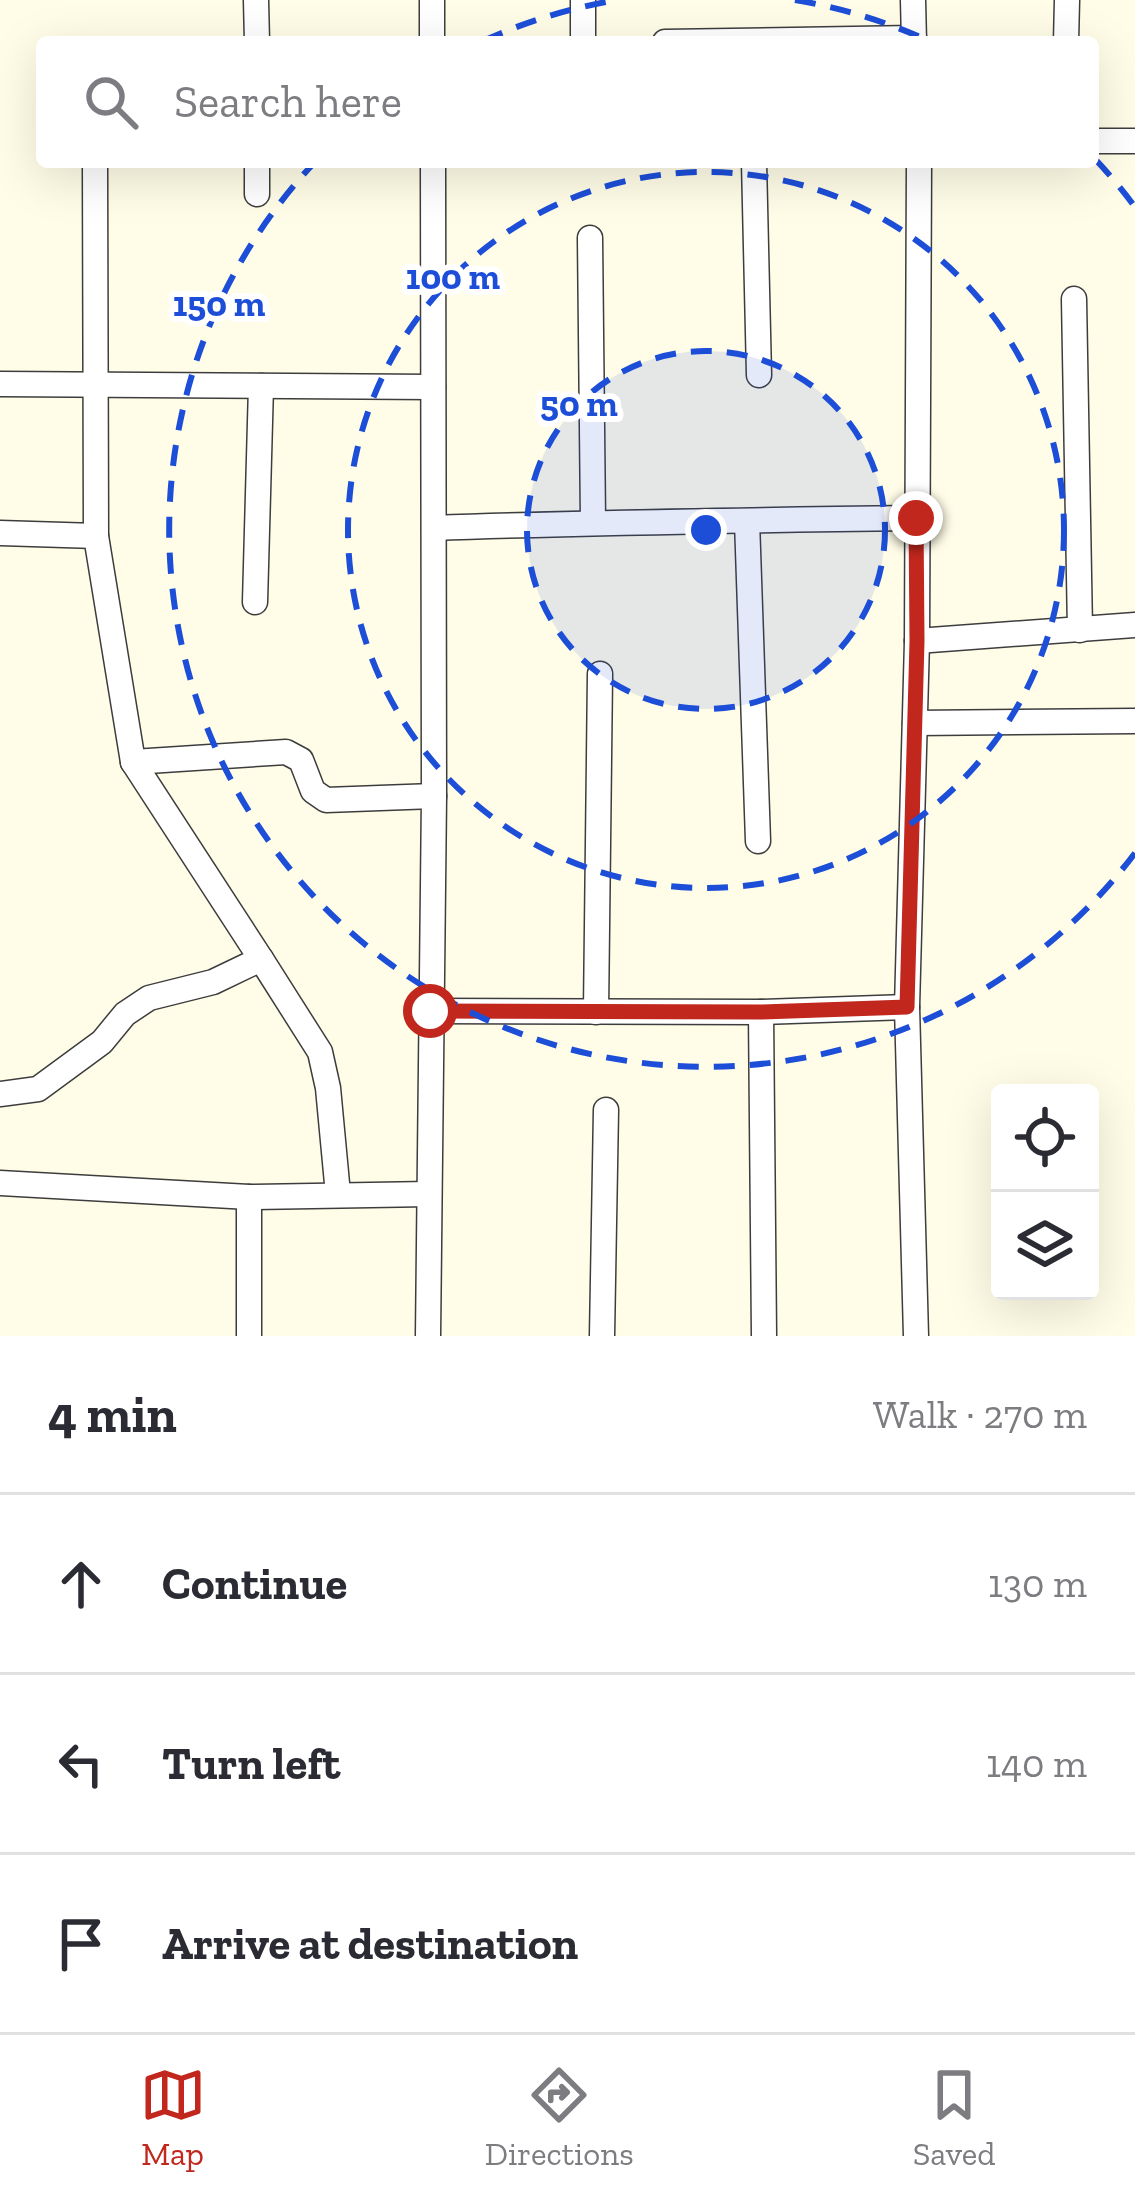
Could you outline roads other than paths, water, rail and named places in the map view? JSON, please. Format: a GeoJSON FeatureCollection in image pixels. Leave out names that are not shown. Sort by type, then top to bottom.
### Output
{"type":"FeatureCollection","features":[{"type":"Feature","properties":{"kind":"street"},"geometry":{"type":"LineString","coordinates":[[256,0],[256,36]]}},
{"type":"Feature","properties":{"kind":"street"},"geometry":{"type":"LineString","coordinates":[[432,0],[433,36]]}},
{"type":"Feature","properties":{"kind":"street"},"geometry":{"type":"LineString","coordinates":[[583,0],[583,36]]}},
{"type":"Feature","properties":{"kind":"street"},"geometry":{"type":"LineString","coordinates":[[913,0],[914,36]]}},
{"type":"Feature","properties":{"kind":"street"},"geometry":{"type":"LineString","coordinates":[[1066,36],[1067,0]]}},
{"type":"Feature","properties":{"kind":"street"},"geometry":{"type":"LineString","coordinates":[[1099,141],[1135,141]]}},
{"type":"Feature","properties":{"kind":"street"},"geometry":{"type":"LineString","coordinates":[[95,168],[95,536],[133,762],[320,1052],[338,1194]]}},
{"type":"Feature","properties":{"kind":"street"},"geometry":{"type":"LineString","coordinates":[[257,168],[257,194]]}},
{"type":"Feature","properties":{"kind":"street"},"geometry":{"type":"LineString","coordinates":[[428,1336],[434,796],[433,168]]}},
{"type":"Feature","properties":{"kind":"street"},"geometry":{"type":"LineString","coordinates":[[754,168],[759,375]]}},
{"type":"Feature","properties":{"kind":"street"},"geometry":{"type":"LineString","coordinates":[[916,1336],[907,1007],[917,641],[919,168]]}},
{"type":"Feature","properties":{"kind":"street"},"geometry":{"type":"LineString","coordinates":[[590,238],[593,522]]}},
{"type":"Feature","properties":{"kind":"street"},"geometry":{"type":"LineString","coordinates":[[1074,299],[1080,630]]}},
{"type":"Feature","properties":{"kind":"street"},"geometry":{"type":"LineString","coordinates":[[0,384],[433,387]]}},
{"type":"Feature","properties":{"kind":"street"},"geometry":{"type":"LineString","coordinates":[[255,602],[261,386]]}},
{"type":"Feature","properties":{"kind":"street"},"geometry":{"type":"LineString","coordinates":[[434,528],[698,518],[916,518]]}},
{"type":"Feature","properties":{"kind":"street"},"geometry":{"type":"LineString","coordinates":[[747,521],[758,841]]}},
{"type":"Feature","properties":{"kind":"street"},"geometry":{"type":"LineString","coordinates":[[0,533],[95,536]]}},
{"type":"Feature","properties":{"kind":"street"},"geometry":{"type":"LineString","coordinates":[[917,641],[1135,625]]}},
{"type":"Feature","properties":{"kind":"street"},"geometry":{"type":"LineString","coordinates":[[596,1012],[600,674]]}},
{"type":"Feature","properties":{"kind":"street"},"geometry":{"type":"LineString","coordinates":[[915,723],[1135,721]]}},
{"type":"Feature","properties":{"kind":"street"},"geometry":{"type":"LineString","coordinates":[[133,762],[286,752],[302,760],[313,791],[326,800],[434,796]]}},
{"type":"Feature","properties":{"kind":"street"},"geometry":{"type":"LineString","coordinates":[[0,1094],[38,1089],[102,1042],[125,1014],[149,998],[212,982],[261,959]]}},
{"type":"Feature","properties":{"kind":"street"},"geometry":{"type":"LineString","coordinates":[[430,1011],[761,1012],[907,1007]]}},
{"type":"Feature","properties":{"kind":"street"},"geometry":{"type":"LineString","coordinates":[[761,1012],[764,1336]]}},
{"type":"Feature","properties":{"kind":"street"},"geometry":{"type":"LineString","coordinates":[[602,1336],[606,1110]]}},
{"type":"Feature","properties":{"kind":"street"},"geometry":{"type":"LineString","coordinates":[[0,1183],[249,1197],[429,1194]]}},
{"type":"Feature","properties":{"kind":"street"},"geometry":{"type":"LineString","coordinates":[[249,1197],[249,1336]]}}]}
